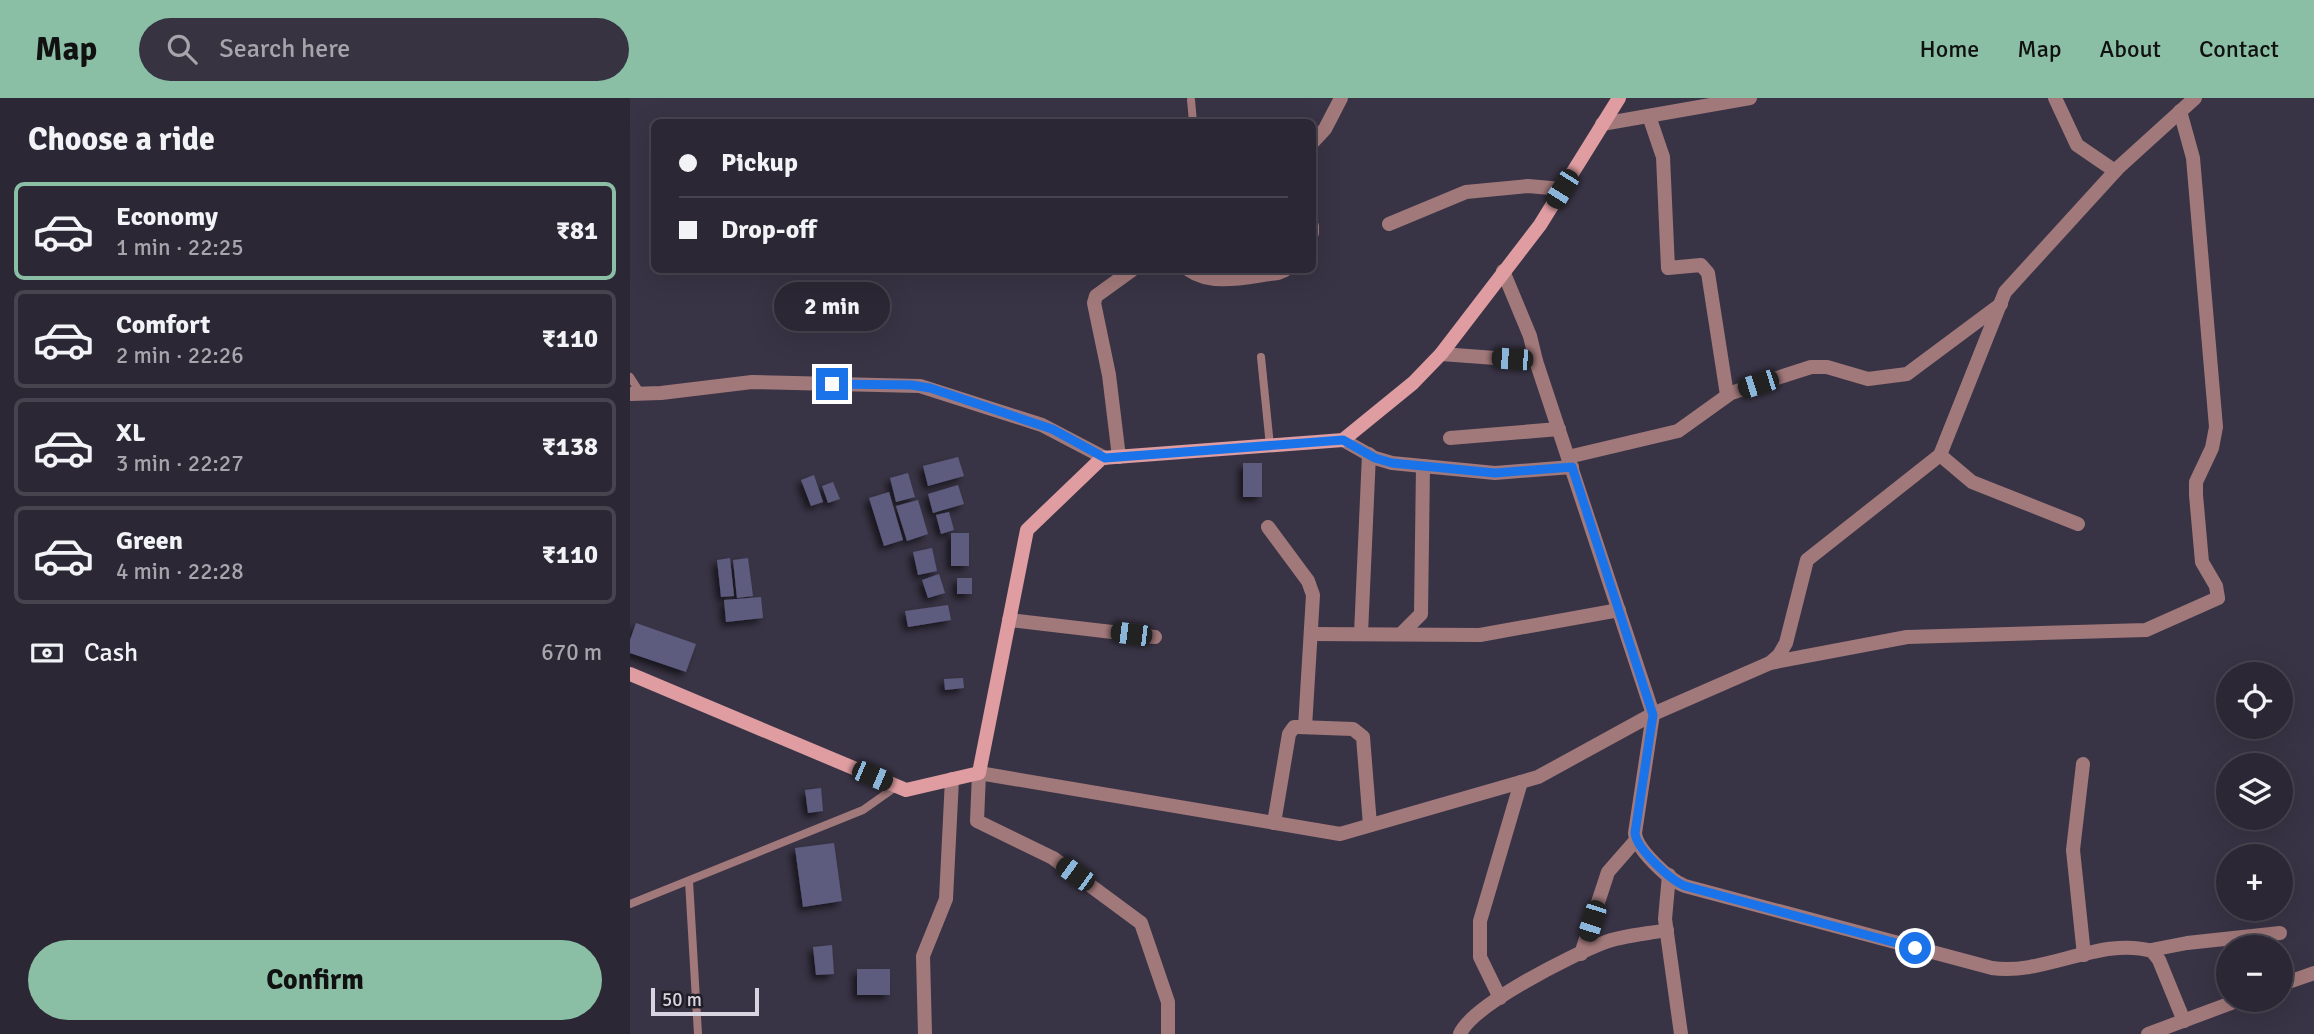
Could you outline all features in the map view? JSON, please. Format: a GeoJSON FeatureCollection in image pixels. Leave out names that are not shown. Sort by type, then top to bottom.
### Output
{"type":"FeatureCollection","features":[{"type":"Feature","properties":{"kind":"main road"},"geometry":{"type":"LineString","coordinates":[[630,674],[906,790],[979,773],[1027,530],[1102,458],[1343,440],[1413,383],[1441,354],[1539,225],[1619,98]]}},
{"type":"Feature","properties":{"kind":"street"},"geometry":{"type":"LineString","coordinates":[[1316,139],[1325,130],[1340,98]]}},
{"type":"Feature","properties":{"kind":"street"},"geometry":{"type":"LineString","coordinates":[[1602,124],[1750,98]]}},
{"type":"Feature","properties":{"kind":"street"},"geometry":{"type":"LineString","coordinates":[[2055,98],[2077,145],[2115,171]]}},
{"type":"Feature","properties":{"kind":"street"},"geometry":{"type":"LineString","coordinates":[[1770,663],[1786,643],[1807,560],[1940,455],[2005,292],[2115,171],[2195,98]]}},
{"type":"Feature","properties":{"kind":"street"},"geometry":{"type":"LineString","coordinates":[[1168,1034],[1168,1002],[1141,923],[1053,858],[977,821],[979,773],[1340,834],[1538,777],[1653,715],[1770,663],[1907,636],[2146,630],[2218,598],[2216,586],[2202,562],[2196,495],[2196,482],[2212,448],[2216,427],[2193,158],[2180,111]]}},
{"type":"Feature","properties":{"kind":"street"},"geometry":{"type":"LineString","coordinates":[[1649,116],[1663,157],[1668,268],[1701,265],[1708,273],[1727,395]]}},
{"type":"Feature","properties":{"kind":"street"},"geometry":{"type":"LineString","coordinates":[[1389,225],[1466,192],[1528,186],[1562,189]]}},
{"type":"Feature","properties":{"kind":"street"},"geometry":{"type":"LineString","coordinates":[[1503,271],[1530,336],[1653,715],[1636,840],[1608,872],[1581,954]]}},
{"type":"Feature","properties":{"kind":"street"},"geometry":{"type":"LineString","coordinates":[[636,394],[752,382],[920,386],[1052,429],[1112,457],[1109,375],[1094,303],[1096,296],[1128,273]]}},
{"type":"Feature","properties":{"kind":"street"},"geometry":{"type":"LineString","coordinates":[[1194,273],[1213,280],[1278,273]]}},
{"type":"Feature","properties":{"kind":"street"},"geometry":{"type":"LineString","coordinates":[[1343,440],[1392,463],[1495,473],[1570,462],[1678,431],[1727,395],[1819,366],[1868,379],[1912,372],[2001,304]]}},
{"type":"Feature","properties":{"kind":"street"},"geometry":{"type":"LineString","coordinates":[[1441,354],[1536,360]]}},
{"type":"Feature","properties":{"kind":"street"},"geometry":{"type":"LineString","coordinates":[[1450,438],[1559,429]]}},
{"type":"Feature","properties":{"kind":"street"},"geometry":{"type":"LineString","coordinates":[[1361,634],[1369,454]]}},
{"type":"Feature","properties":{"kind":"street"},"geometry":{"type":"LineString","coordinates":[[1940,455],[1972,482],[2078,524]]}},
{"type":"Feature","properties":{"kind":"street"},"geometry":{"type":"LineString","coordinates":[[1401,634],[1421,614],[1423,466]]}},
{"type":"Feature","properties":{"kind":"street"},"geometry":{"type":"LineString","coordinates":[[1268,527],[1312,588],[1306,727]]}},
{"type":"Feature","properties":{"kind":"street"},"geometry":{"type":"LineString","coordinates":[[1311,634],[1480,635],[1619,610]]}},
{"type":"Feature","properties":{"kind":"street"},"geometry":{"type":"LineString","coordinates":[[1009,620],[1155,637]]}},
{"type":"Feature","properties":{"kind":"street"},"geometry":{"type":"LineString","coordinates":[[1274,823],[1289,734],[1294,727],[1306,727],[1353,729],[1363,737],[1370,825]]}},
{"type":"Feature","properties":{"kind":"street"},"geometry":{"type":"LineString","coordinates":[[2083,764],[2073,850],[2084,955]]}},
{"type":"Feature","properties":{"kind":"street"},"geometry":{"type":"LineString","coordinates":[[925,1034],[923,956],[946,899],[952,779]]}},
{"type":"Feature","properties":{"kind":"street"},"geometry":{"type":"LineString","coordinates":[[1500,998],[1480,957],[1480,921],[1521,782]]}},
{"type":"Feature","properties":{"kind":"street"},"geometry":{"type":"LineString","coordinates":[[1636,840],[1669,875],[1685,886],[1992,968],[2013,970],[2120,948],[2151,950],[2187,943],[2280,933]]}},
{"type":"Feature","properties":{"kind":"street"},"geometry":{"type":"LineString","coordinates":[[1669,875],[1665,912],[1681,1034]]}},
{"type":"Feature","properties":{"kind":"street"},"geometry":{"type":"LineString","coordinates":[[1460,1034],[1466,1023],[1524,982],[1610,940],[1667,930]]}},
{"type":"Feature","properties":{"kind":"street"},"geometry":{"type":"LineString","coordinates":[[2151,950],[2159,960],[2184,1021]]}},
{"type":"Feature","properties":{"kind":"street"},"geometry":{"type":"LineString","coordinates":[[2293,980],[2314,973]]}},
{"type":"Feature","properties":{"kind":"street"},"geometry":{"type":"LineString","coordinates":[[2148,1034],[2216,1009]]}},
{"type":"Feature","properties":{"kind":"lane"},"geometry":{"type":"LineString","coordinates":[[1191,100],[1193,119]]}},
{"type":"Feature","properties":{"kind":"lane"},"geometry":{"type":"LineString","coordinates":[[1261,357],[1270,446]]}},
{"type":"Feature","properties":{"kind":"lane"},"geometry":{"type":"LineString","coordinates":[[630,377],[636,394]]}},
{"type":"Feature","properties":{"kind":"lane"},"geometry":{"type":"LineString","coordinates":[[630,904],[863,810],[897,786]]}},
{"type":"Feature","properties":{"kind":"lane"},"geometry":{"type":"LineString","coordinates":[[690,881],[698,1034]]}},
{"type":"Feature","properties":{"kind":"building"},"geometry":{"type":"Polygon","coordinates":[[[958,457],[964,476],[928,486],[923,466],[958,457]]]}},
{"type":"Feature","properties":{"kind":"building"},"geometry":{"type":"Polygon","coordinates":[[[1243,463],[1262,463],[1262,497],[1243,497],[1243,463]]]}},
{"type":"Feature","properties":{"kind":"building"},"geometry":{"type":"Polygon","coordinates":[[[908,473],[915,497],[896,502],[890,478],[908,473]]]}},
{"type":"Feature","properties":{"kind":"building"},"geometry":{"type":"Polygon","coordinates":[[[814,475],[823,502],[811,506],[801,480],[814,475]]]}},
{"type":"Feature","properties":{"kind":"building"},"geometry":{"type":"Polygon","coordinates":[[[833,482],[840,499],[828,503],[822,486],[833,482]]]}},
{"type":"Feature","properties":{"kind":"building"},"geometry":{"type":"Polygon","coordinates":[[[958,485],[964,504],[933,513],[928,494],[958,485]]]}},
{"type":"Feature","properties":{"kind":"building"},"geometry":{"type":"Polygon","coordinates":[[[889,492],[903,540],[884,546],[869,498],[889,492]]]}},
{"type":"Feature","properties":{"kind":"building"},"geometry":{"type":"Polygon","coordinates":[[[918,500],[928,534],[907,541],[896,506],[918,500]]]}},
{"type":"Feature","properties":{"kind":"building"},"geometry":{"type":"Polygon","coordinates":[[[949,512],[954,530],[941,534],[936,515],[949,512]]]}},
{"type":"Feature","properties":{"kind":"building"},"geometry":{"type":"Polygon","coordinates":[[[951,533],[969,533],[969,566],[951,566],[951,533]]]}},
{"type":"Feature","properties":{"kind":"building"},"geometry":{"type":"Polygon","coordinates":[[[932,548],[937,571],[918,575],[913,552],[932,548]]]}},
{"type":"Feature","properties":{"kind":"building"},"geometry":{"type":"Polygon","coordinates":[[[730,558],[734,596],[721,597],[717,560],[730,558]]]}},
{"type":"Feature","properties":{"kind":"building"},"geometry":{"type":"Polygon","coordinates":[[[748,558],[753,596],[737,598],[733,560],[748,558]]]}},
{"type":"Feature","properties":{"kind":"building"},"geometry":{"type":"Polygon","coordinates":[[[939,574],[945,593],[928,598],[922,580],[939,574]]]}},
{"type":"Feature","properties":{"kind":"building"},"geometry":{"type":"Polygon","coordinates":[[[957,578],[972,578],[972,594],[957,594],[957,578]]]}},
{"type":"Feature","properties":{"kind":"building"},"geometry":{"type":"Polygon","coordinates":[[[761,597],[763,618],[726,622],[724,600],[761,597]]]}},
{"type":"Feature","properties":{"kind":"building"},"geometry":{"type":"Polygon","coordinates":[[[948,605],[951,620],[908,627],[905,611],[948,605]]]}},
{"type":"Feature","properties":{"kind":"building"},"geometry":{"type":"Polygon","coordinates":[[[636,623],[696,644],[686,672],[630,653],[630,640],[636,623]]]}},
{"type":"Feature","properties":{"kind":"building"},"geometry":{"type":"Polygon","coordinates":[[[963,678],[964,688],[945,690],[944,679],[963,678]]]}},
{"type":"Feature","properties":{"kind":"building"},"geometry":{"type":"Polygon","coordinates":[[[821,788],[823,811],[808,813],[805,790],[821,788]]]}},
{"type":"Feature","properties":{"kind":"building"},"geometry":{"type":"Polygon","coordinates":[[[834,843],[842,901],[803,907],[795,848],[834,843]]]}},
{"type":"Feature","properties":{"kind":"building"},"geometry":{"type":"Polygon","coordinates":[[[832,945],[834,974],[816,975],[813,947],[832,945]]]}},
{"type":"Feature","properties":{"kind":"building"},"geometry":{"type":"Polygon","coordinates":[[[857,969],[890,969],[890,995],[857,995],[857,969]]]}},
{"type":"Feature","properties":{"kind":"route"},"geometry":{"type":"LineString","coordinates":[[832,384],[911,385],[930,388],[1052,429],[1105,458],[1343,440],[1375,458],[1392,463],[1495,473],[1572,467],[1653,715],[1635,833],[1639,846],[1679,884],[1915,948]]}}]}
